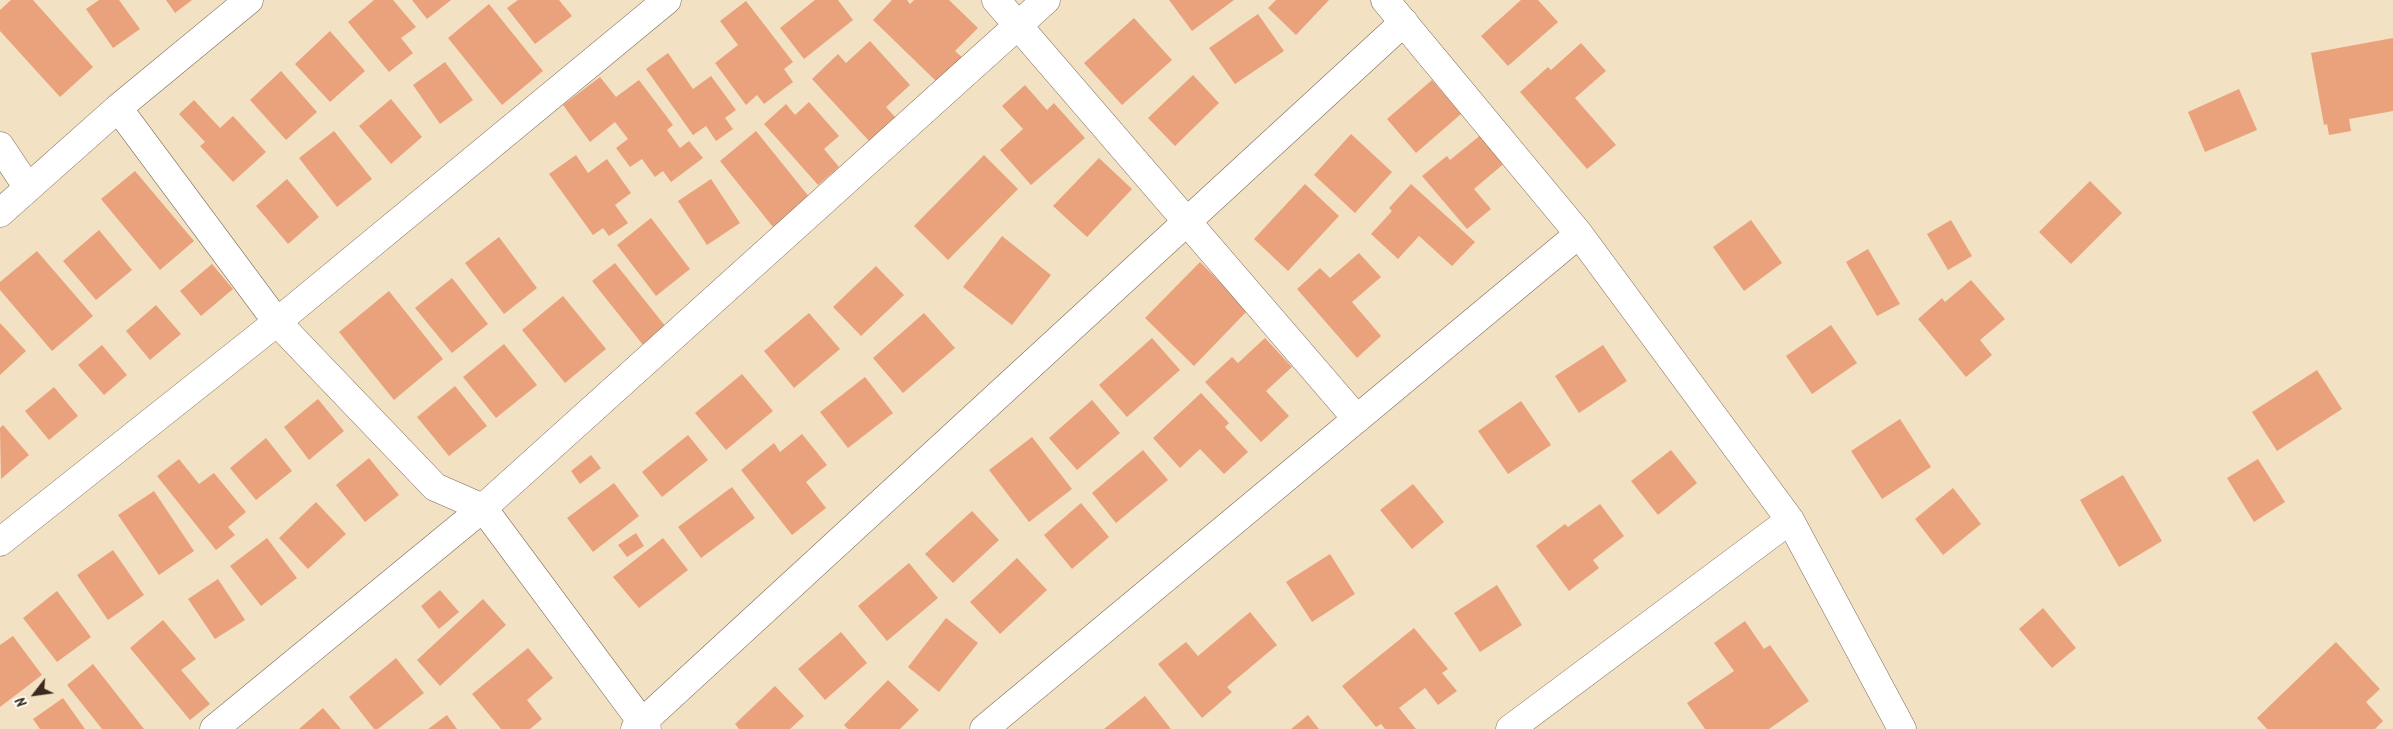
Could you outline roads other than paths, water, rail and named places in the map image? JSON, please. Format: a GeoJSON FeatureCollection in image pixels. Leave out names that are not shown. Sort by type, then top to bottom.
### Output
{"type":"FeatureCollection","features":[{"type":"Feature","properties":{"kind":"street"},"geometry":{"type":"LineString","coordinates":[[0,213],[118,108],[249,0]]}},
{"type":"Feature","properties":{"kind":"street"},"geometry":{"type":"LineString","coordinates":[[0,542],[277,322],[667,0]]}},
{"type":"Feature","properties":{"kind":"street"},"geometry":{"type":"LineString","coordinates":[[996,0],[1357,418]]}},
{"type":"Feature","properties":{"kind":"street"},"geometry":{"type":"LineString","coordinates":[[214,729],[483,508],[1046,0]]}},
{"type":"Feature","properties":{"kind":"street"},"geometry":{"type":"LineString","coordinates":[[1385,0],[1579,234],[1790,520],[1902,729]]}},
{"type":"Feature","properties":{"kind":"street"},"geometry":{"type":"LineString","coordinates":[[118,108],[277,322],[435,487],[483,508],[641,727],[1404,22]]}},
{"type":"Feature","properties":{"kind":"street"},"geometry":{"type":"LineString","coordinates":[[0,146],[28,188]]}},
{"type":"Feature","properties":{"kind":"street"},"geometry":{"type":"LineString","coordinates":[[984,729],[1579,234]]}},
{"type":"Feature","properties":{"kind":"street"},"geometry":{"type":"LineString","coordinates":[[1510,729],[1790,520]]}}]}
